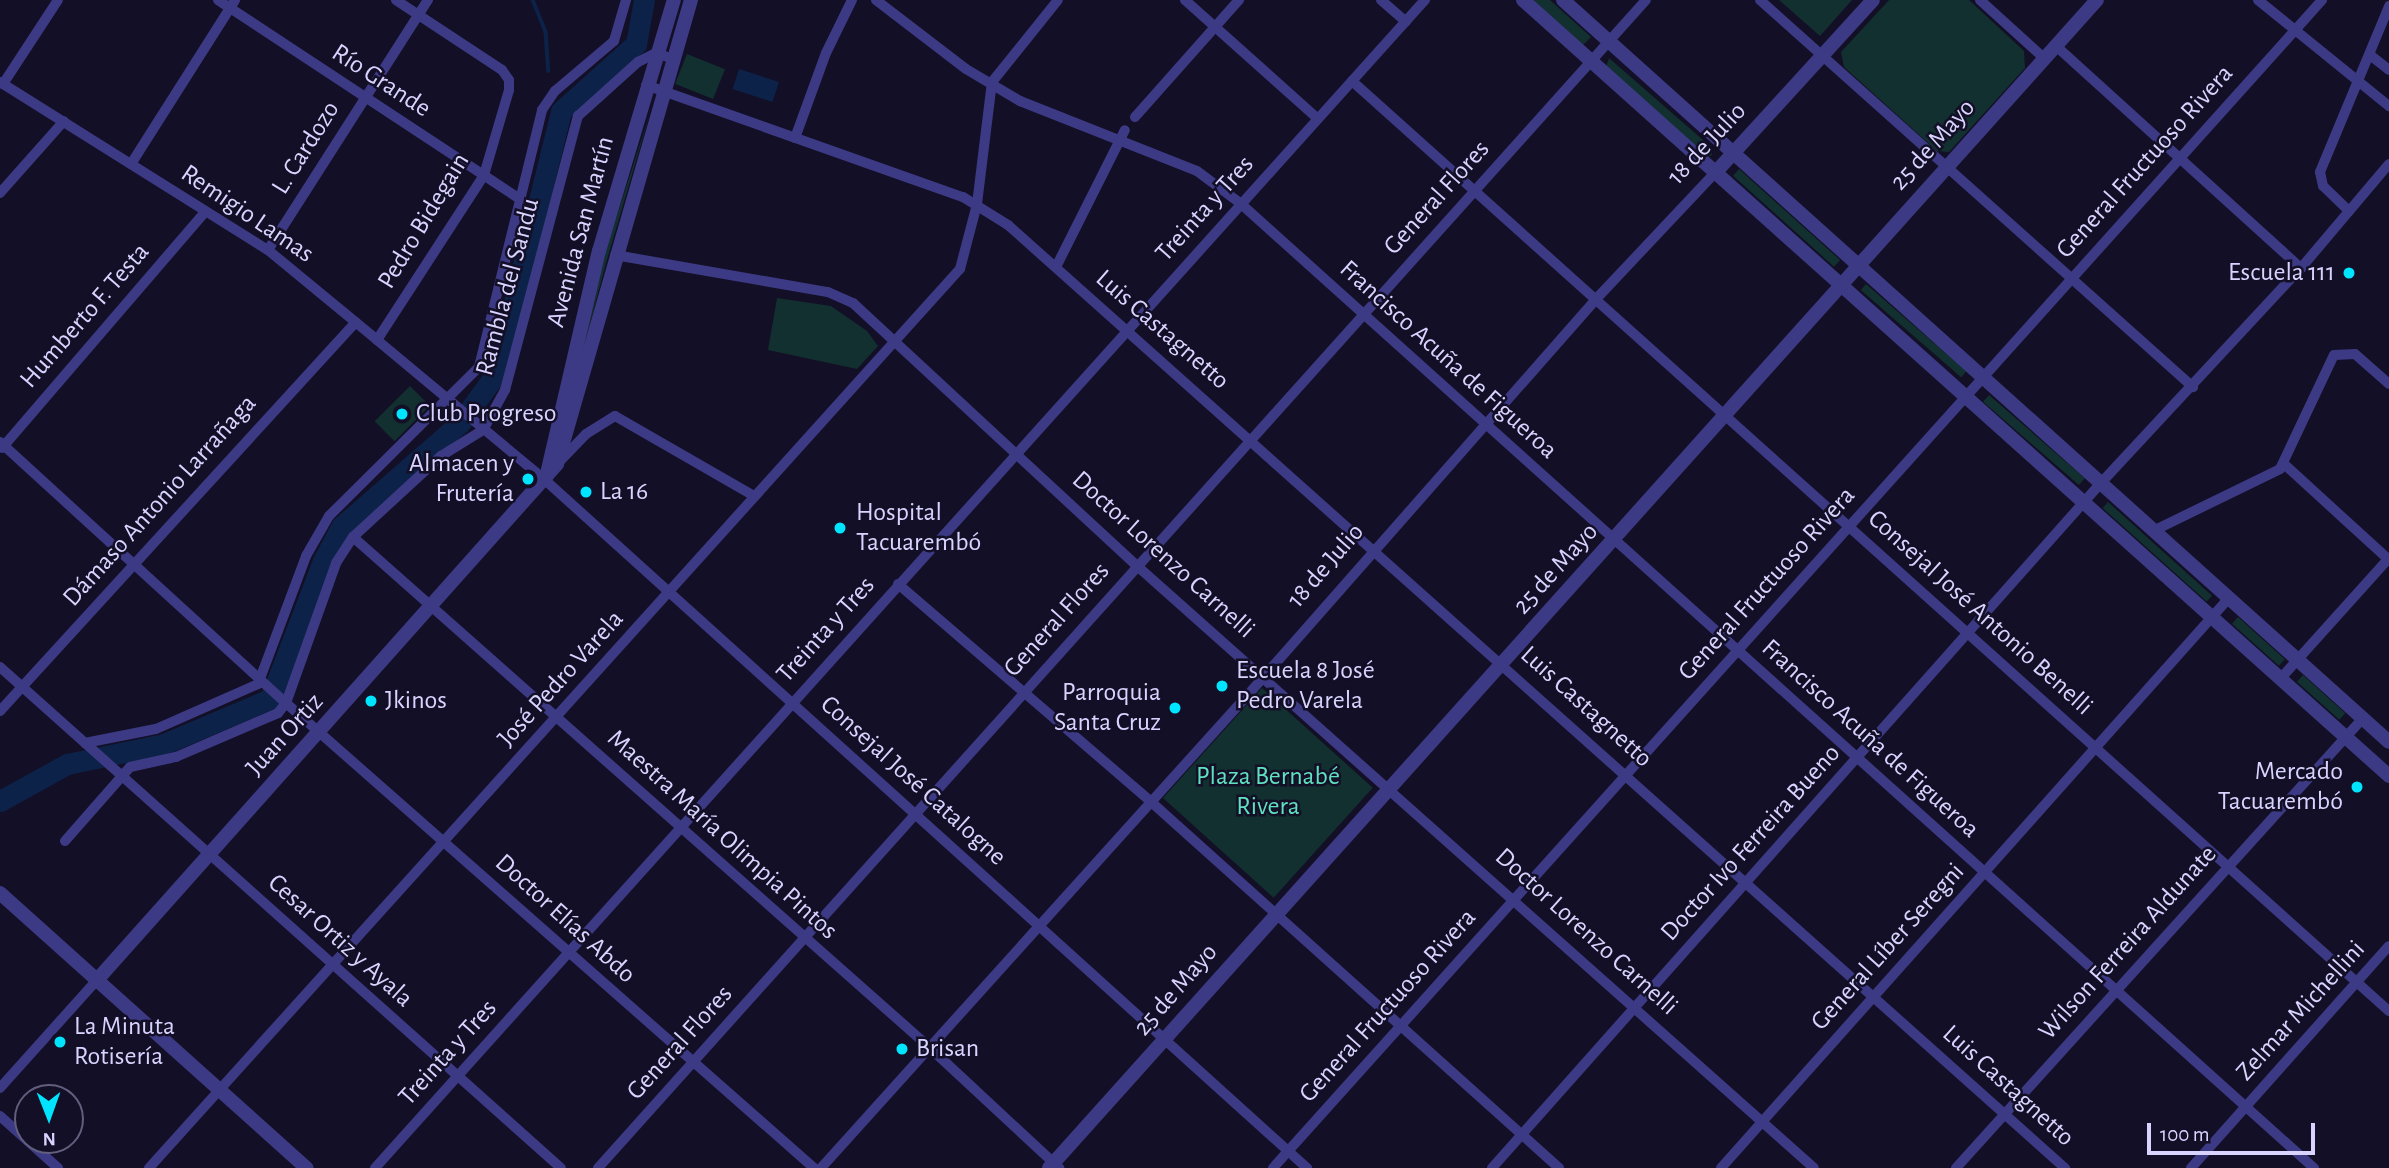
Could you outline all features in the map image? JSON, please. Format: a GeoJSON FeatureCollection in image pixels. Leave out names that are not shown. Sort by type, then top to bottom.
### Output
{"type":"FeatureCollection","features":[{"type":"Feature","properties":{"kind":"street"},"geometry":{"type":"LineString","coordinates":[[2,83],[58,0]]}},
{"type":"Feature","properties":{"kind":"street","name":"Río Grande"},"geometry":{"type":"LineString","coordinates":[[218,0],[233,4],[364,98],[520,199]]}},
{"type":"Feature","properties":{"kind":"street"},"geometry":{"type":"LineString","coordinates":[[396,0],[418,14]]}},
{"type":"Feature","properties":{"kind":"street","name":"L. Cardozo"},"geometry":{"type":"LineString","coordinates":[[268,250],[428,0]]}},
{"type":"Feature","properties":{"kind":"street"},"geometry":{"type":"LineString","coordinates":[[88,745],[162,726],[250,690],[265,680],[306,556],[328,516],[450,402],[479,367],[542,110],[555,91],[614,41],[625,19],[626,0]]}},
{"type":"Feature","properties":{"kind":"street","name":"Avenida San Martín"},"geometry":{"type":"LineString","coordinates":[[545,480],[599,251],[646,85],[674,0]]}},
{"type":"Feature","properties":{"kind":"street","name":"Avenida San Martín"},"geometry":{"type":"LineString","coordinates":[[557,464],[615,255],[691,0]]}},
{"type":"Feature","properties":{"kind":"street"},"geometry":{"type":"LineString","coordinates":[[795,138],[826,53],[852,0]]}},
{"type":"Feature","properties":{"kind":"street","name":"Francisco Acuña de Figueroa"},"geometry":{"type":"LineString","coordinates":[[876,0],[966,69],[1020,101],[1123,136],[1197,171],[1240,203],[2314,1168]]}},
{"type":"Feature","properties":{"kind":"street"},"geometry":{"type":"LineString","coordinates":[[992,82],[1058,0]]}},
{"type":"Feature","properties":{"kind":"street"},"geometry":{"type":"LineString","coordinates":[[1185,0],[1318,119]]}},
{"type":"Feature","properties":{"kind":"street"},"geometry":{"type":"LineString","coordinates":[[1135,117],[1239,0]]}},
{"type":"Feature","properties":{"kind":"street"},"geometry":{"type":"LineString","coordinates":[[1381,0],[1406,22]]}},
{"type":"Feature","properties":{"kind":"street","name":"Treinta y Tres"},"geometry":{"type":"LineString","coordinates":[[375,1168],[1425,0]]}},
{"type":"Feature","properties":{"kind":"street"},"geometry":{"type":"LineString","coordinates":[[1523,0],[2389,776]]}},
{"type":"Feature","properties":{"kind":"street"},"geometry":{"type":"LineString","coordinates":[[1563,0],[1734,151],[2296,661],[2389,741]]}},
{"type":"Feature","properties":{"kind":"street","name":"General Flores"},"geometry":{"type":"LineString","coordinates":[[598,1168],[1136,565],[1646,0]]}},
{"type":"Feature","properties":{"kind":"street"},"geometry":{"type":"LineString","coordinates":[[1760,0],[2193,387]]}},
{"type":"Feature","properties":{"kind":"street","name":"18 de Julio"},"geometry":{"type":"LineString","coordinates":[[821,1168],[1265,675],[1373,548],[1598,297],[1873,0]]}},
{"type":"Feature","properties":{"kind":"street"},"geometry":{"type":"LineString","coordinates":[[1980,0],[2045,59]]}},
{"type":"Feature","properties":{"kind":"street","name":"25 de Mayo"},"geometry":{"type":"LineString","coordinates":[[1054,1166],[1390,786],[1614,541],[1857,264],[2096,0]]}},
{"type":"Feature","properties":{"kind":"street"},"geometry":{"type":"LineString","coordinates":[[2258,0],[2389,106]]}},
{"type":"Feature","properties":{"kind":"street","name":"General Fructuoso Rivera"},"geometry":{"type":"LineString","coordinates":[[1273,1168],[2322,0]]}},
{"type":"Feature","properties":{"kind":"street"},"geometry":{"type":"LineString","coordinates":[[131,164],[233,4]]}},
{"type":"Feature","properties":{"kind":"street"},"geometry":{"type":"LineString","coordinates":[[2349,211],[2319,177],[2389,6]]}},
{"type":"Feature","properties":{"kind":"street","name":"Pedro Bidegain"},"geometry":{"type":"LineString","coordinates":[[377,340],[484,175],[509,80],[502,70],[418,14]]}},
{"type":"Feature","properties":{"kind":"street"},"geometry":{"type":"LineString","coordinates":[[2056,46],[2181,155],[2301,268]]}},
{"type":"Feature","properties":{"kind":"street"},"geometry":{"type":"LineString","coordinates":[[656,53],[673,59]]}},
{"type":"Feature","properties":{"kind":"street","name":"Rambla del Sandu"},"geometry":{"type":"LineString","coordinates":[[480,428],[510,378],[573,125],[638,62],[656,53]]}},
{"type":"Feature","properties":{"kind":"street"},"geometry":{"type":"LineString","coordinates":[[2370,55],[2389,70]]}},
{"type":"Feature","properties":{"kind":"street","name":"Consejal José Antonio Benelli"},"geometry":{"type":"LineString","coordinates":[[1352,80],[1598,297],[1849,526],[1970,631],[2389,1012]]}},
{"type":"Feature","properties":{"kind":"street","name":"José Pedro Varela"},"geometry":{"type":"LineString","coordinates":[[149,1168],[334,967],[965,261],[977,204],[992,82]]}},
{"type":"Feature","properties":{"kind":"street","name":"Remigio Lamas"},"geometry":{"type":"LineString","coordinates":[[2,83],[268,250],[450,402]]}},
{"type":"Feature","properties":{"kind":"street","name":"Luis Castagnetto"},"geometry":{"type":"LineString","coordinates":[[646,85],[977,204],[1056,267],[1127,329],[2065,1168]]}},
{"type":"Feature","properties":{"kind":"street"},"geometry":{"type":"LineString","coordinates":[[0,192],[64,121]]}},
{"type":"Feature","properties":{"kind":"street"},"geometry":{"type":"LineString","coordinates":[[1056,267],[1123,136]]}},
{"type":"Feature","properties":{"kind":"street","name":"Doctor Ivo Ferreira Bueno"},"geometry":{"type":"LineString","coordinates":[[1492,1168],[2101,484],[2301,268],[2389,164]]}},
{"type":"Feature","properties":{"kind":"street","name":"Humberto F. Testa"},"geometry":{"type":"LineString","coordinates":[[1,446],[205,212]]}},
{"type":"Feature","properties":{"kind":"street","name":"Doctor Lorenzo Carnelli"},"geometry":{"type":"LineString","coordinates":[[615,255],[841,296],[895,341],[1136,565],[1390,786],[1814,1168]]}},
{"type":"Feature","properties":{"kind":"street","name":"Dámaso Antonio Larrañaga"},"geometry":{"type":"LineString","coordinates":[[0,711],[134,561],[356,322]]}},
{"type":"Feature","properties":{"kind":"street"},"geometry":{"type":"LineString","coordinates":[[2153,531],[2284,464],[2328,360],[2341,353],[2355,354],[2389,384]]}},
{"type":"Feature","properties":{"kind":"street","name":"Consejal José Catalogne"},"geometry":{"type":"LineString","coordinates":[[450,402],[545,480],[668,594],[1039,924],[1163,1042],[1307,1168]]}},
{"type":"Feature","properties":{"kind":"street","name":"Juan Ortiz"},"geometry":{"type":"LineString","coordinates":[[0,1088],[433,608],[557,464],[608,417],[624,418],[754,496]]}},
{"type":"Feature","properties":{"kind":"street"},"geometry":{"type":"LineString","coordinates":[[65,841],[130,767],[176,757],[278,713],[336,564],[353,537],[441,456],[480,428]]}},
{"type":"Feature","properties":{"kind":"street","name":"Doctor Elías Abdo"},"geometry":{"type":"LineString","coordinates":[[1,446],[134,561],[283,699],[692,1064],[814,1168]]}},
{"type":"Feature","properties":{"kind":"street"},"geometry":{"type":"LineString","coordinates":[[2281,678],[2389,559],[2284,464]]}},
{"type":"Feature","properties":{"kind":"street","name":"Maestra María Olimpia Pintos"},"geometry":{"type":"LineString","coordinates":[[353,537],[803,939],[929,1047],[1054,1166]]}},
{"type":"Feature","properties":{"kind":"street"},"geometry":{"type":"LineString","coordinates":[[898,584],[1150,800],[1559,1168]]}},
{"type":"Feature","properties":{"kind":"street","name":"General Líber Seregni"},"geometry":{"type":"LineString","coordinates":[[1721,1168],[2228,599]]}},
{"type":"Feature","properties":{"kind":"street","name":"Cesar Ortiz y Ayala"},"geometry":{"type":"LineString","coordinates":[[0,667],[561,1168]]}},
{"type":"Feature","properties":{"kind":"street","name":"Wilson Ferreira Aldunate"},"geometry":{"type":"LineString","coordinates":[[1956,1168],[2363,718]]}},
{"type":"Feature","properties":{"kind":"street"},"geometry":{"type":"LineString","coordinates":[[0,893],[307,1168]]}},
{"type":"Feature","properties":{"kind":"street","name":"Zelmar Michellini"},"geometry":{"type":"LineString","coordinates":[[2190,1168],[2389,946]]}},
{"type":"Feature","properties":{"kind":"street"},"geometry":{"type":"LineString","coordinates":[[0,1116],[58,1168]]}},
{"type":"Feature","properties":{"kind":"green space"},"geometry":{"type":"Polygon","coordinates":[[[1533,0],[1550,0],[1591,37],[1583,45],[1533,0]]]}},
{"type":"Feature","properties":{"kind":"green space"},"geometry":{"type":"Polygon","coordinates":[[[1779,0],[1852,0],[1820,36],[1779,0]]]}},
{"type":"Feature","properties":{"kind":"green space"},"geometry":{"type":"Polygon","coordinates":[[[1889,0],[1969,0],[2024,51],[2025,68],[1949,152],[1937,151],[1844,67],[1841,52],[1889,0]]]}},
{"type":"Feature","properties":{"kind":"green space"},"geometry":{"type":"Polygon","coordinates":[[[687,54],[725,69],[713,99],[675,84],[687,54]]]}},
{"type":"Feature","properties":{"kind":"green space"},"geometry":{"type":"Polygon","coordinates":[[[1609,58],[1711,147],[1712,155],[1708,157],[1606,67],[1609,58]]]}},
{"type":"Feature","properties":{"kind":"green space"},"geometry":{"type":"Polygon","coordinates":[[[651,110],[606,263],[560,438],[602,262],[651,110]]]}},
{"type":"Feature","properties":{"kind":"green space"},"geometry":{"type":"Polygon","coordinates":[[[1739,169],[1840,260],[1834,267],[1733,176],[1739,169]]]}},
{"type":"Feature","properties":{"kind":"green space"},"geometry":{"type":"Polygon","coordinates":[[[1866,284],[1966,371],[1961,377],[1861,290],[1866,284]]]}},
{"type":"Feature","properties":{"kind":"green space"},"geometry":{"type":"Polygon","coordinates":[[[777,298],[831,306],[867,331],[878,346],[857,369],[768,350],[777,298]]]}},
{"type":"Feature","properties":{"kind":"green space","name":"Club Progreso"},"geometry":{"type":"Polygon","coordinates":[[[410,386],[430,406],[394,441],[375,421],[410,386]]]}},
{"type":"Feature","properties":{"kind":"green space"},"geometry":{"type":"Polygon","coordinates":[[[1989,395],[2085,478],[2079,485],[1983,402],[1989,395]]]}},
{"type":"Feature","properties":{"kind":"green space"},"geometry":{"type":"Polygon","coordinates":[[[2108,502],[2212,596],[2207,602],[2103,508],[2108,502]]]}},
{"type":"Feature","properties":{"kind":"green space"},"geometry":{"type":"Polygon","coordinates":[[[2238,617],[2285,659],[2279,666],[2232,624],[2238,617]]]}},
{"type":"Feature","properties":{"kind":"green space"},"geometry":{"type":"Polygon","coordinates":[[[2303,675],[2345,713],[2339,720],[2297,682],[2303,675]]]}},
{"type":"Feature","properties":{"kind":"green space","name":"Plaza Bernabé Rivera"},"geometry":{"type":"Polygon","coordinates":[[[1262,688],[1373,788],[1274,898],[1163,798],[1262,688]]]}},
{"type":"Feature","properties":{"kind":"water"},"geometry":{"type":"Polygon","coordinates":[[[739,69],[779,82],[772,102],[733,89],[739,69]]]}},
{"type":"Feature","properties":{"kind":"waterway"},"geometry":{"type":"LineString","coordinates":[[533,0],[546,32],[549,71]]}},
{"type":"Feature","properties":{"kind":"waterway"},"geometry":{"type":"LineString","coordinates":[[0,801],[67,764],[164,744],[270,699],[323,561],[342,526],[460,423],[496,374],[561,111],[636,44],[644,0]]}},
{"type":"Feature","properties":{"kind":"place","name":"Escuela 111"},"geometry":{"type":"Point","coordinates":[2349,273]}},
{"type":"Feature","properties":{"kind":"place","name":"Club Progreso"},"geometry":{"type":"Point","coordinates":[402,414]}},
{"type":"Feature","properties":{"kind":"place","name":"Almacen y Frutería"},"geometry":{"type":"Point","coordinates":[528,479]}},
{"type":"Feature","properties":{"kind":"place","name":"La 16"},"geometry":{"type":"Point","coordinates":[586,492]}},
{"type":"Feature","properties":{"kind":"place","name":"Hospital Tacuarembó"},"geometry":{"type":"Point","coordinates":[840,528]}},
{"type":"Feature","properties":{"kind":"place","name":"Escuela 8 José Pedro Varela"},"geometry":{"type":"Point","coordinates":[1222,686]}},
{"type":"Feature","properties":{"kind":"place","name":"Jkinos"},"geometry":{"type":"Point","coordinates":[371,701]}},
{"type":"Feature","properties":{"kind":"place","name":"Parroquia Santa Cruz"},"geometry":{"type":"Point","coordinates":[1175,708]}},
{"type":"Feature","properties":{"kind":"place","name":"Mercado Tacuarembó"},"geometry":{"type":"Point","coordinates":[2357,787]}},
{"type":"Feature","properties":{"kind":"place","name":"La Minuta Rotisería"},"geometry":{"type":"Point","coordinates":[60,1042]}},
{"type":"Feature","properties":{"kind":"place","name":"Brisan"},"geometry":{"type":"Point","coordinates":[902,1049]}}]}
